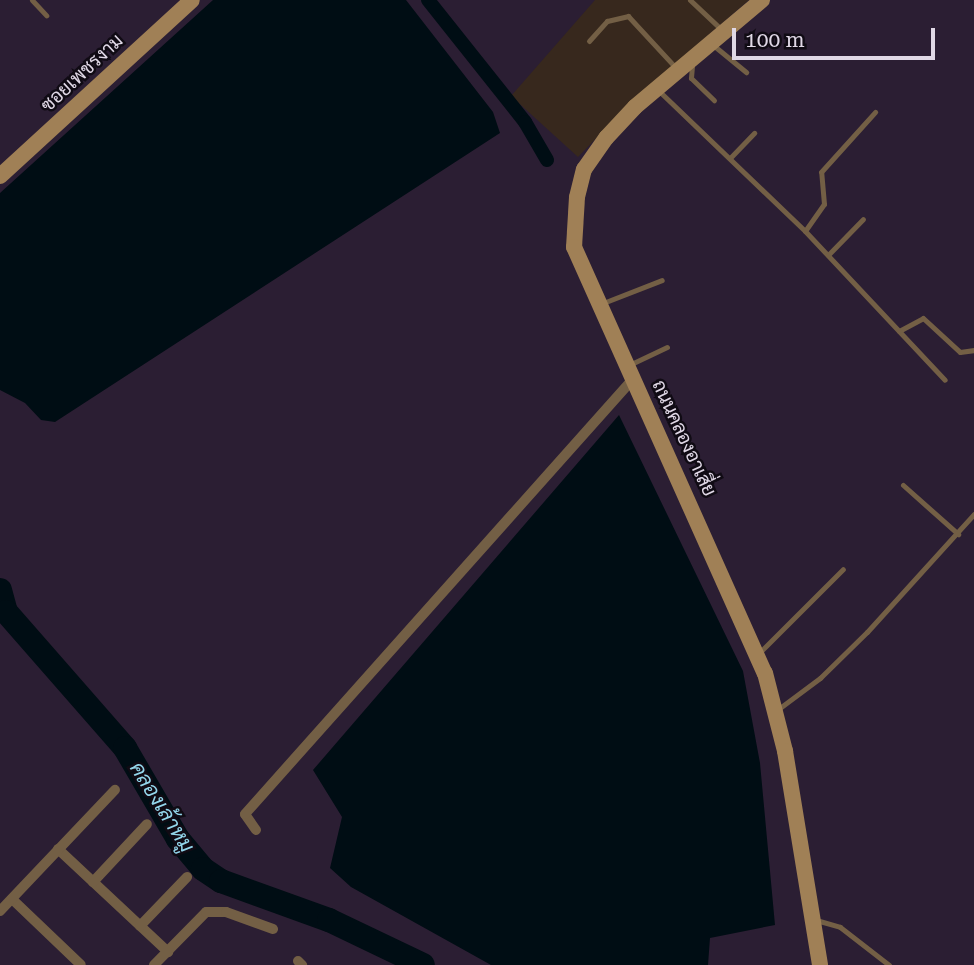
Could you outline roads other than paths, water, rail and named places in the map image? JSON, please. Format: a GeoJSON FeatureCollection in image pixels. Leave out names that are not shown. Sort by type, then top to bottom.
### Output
{"type":"FeatureCollection","features":[{"type":"Feature","properties":{"kind":"street","name":"ซอยเพชรงาม"},"geometry":{"type":"LineString","coordinates":[[0,176],[191,0]]}},
{"type":"Feature","properties":{"kind":"street","name":"ถนนคลองอาเสี่ย"},"geometry":{"type":"LineString","coordinates":[[762,0],[657,89],[607,138],[584,169],[577,197],[574,247],[758,654],[776,710],[821,965]]}},
{"type":"Feature","properties":{"kind":"street"},"geometry":{"type":"LineString","coordinates":[[257,830],[245,814],[630,373]]}},
{"type":"Feature","properties":{"kind":"street"},"geometry":{"type":"LineString","coordinates":[[0,911],[115,790]]}},
{"type":"Feature","properties":{"kind":"street"},"geometry":{"type":"LineString","coordinates":[[93,882],[147,824]]}},
{"type":"Feature","properties":{"kind":"street"},"geometry":{"type":"LineString","coordinates":[[58,849],[168,952]]}},
{"type":"Feature","properties":{"kind":"street"},"geometry":{"type":"LineString","coordinates":[[140,926],[187,877]]}},
{"type":"Feature","properties":{"kind":"street"},"geometry":{"type":"LineString","coordinates":[[12,899],[81,965]]}},
{"type":"Feature","properties":{"kind":"street"},"geometry":{"type":"LineString","coordinates":[[154,965],[196,919],[215,910],[274,929]]}},
{"type":"Feature","properties":{"kind":"lane"},"geometry":{"type":"LineString","coordinates":[[32,0],[46,15]]}},
{"type":"Feature","properties":{"kind":"lane"},"geometry":{"type":"LineString","coordinates":[[690,0],[724,32]]}},
{"type":"Feature","properties":{"kind":"lane"},"geometry":{"type":"LineString","coordinates":[[743,16],[762,0]]}},
{"type":"Feature","properties":{"kind":"lane"},"geometry":{"type":"LineString","coordinates":[[589,41],[607,21],[628,16],[678,71]]}},
{"type":"Feature","properties":{"kind":"lane"},"geometry":{"type":"LineString","coordinates":[[711,43],[746,72]]}},
{"type":"Feature","properties":{"kind":"lane"},"geometry":{"type":"LineString","coordinates":[[695,56],[689,73],[714,100]]}},
{"type":"Feature","properties":{"kind":"lane"},"geometry":{"type":"LineString","coordinates":[[657,89],[828,255],[945,380]]}},
{"type":"Feature","properties":{"kind":"lane"},"geometry":{"type":"LineString","coordinates":[[805,232],[824,204],[821,172],[875,112]]}},
{"type":"Feature","properties":{"kind":"lane"},"geometry":{"type":"LineString","coordinates":[[730,158],[754,133]]}},
{"type":"Feature","properties":{"kind":"lane"},"geometry":{"type":"LineString","coordinates":[[828,255],[863,219]]}},
{"type":"Feature","properties":{"kind":"lane"},"geometry":{"type":"LineString","coordinates":[[599,305],[662,280]]}},
{"type":"Feature","properties":{"kind":"lane"},"geometry":{"type":"LineString","coordinates":[[899,331],[923,318],[960,352],[974,350]]}},
{"type":"Feature","properties":{"kind":"lane"},"geometry":{"type":"LineString","coordinates":[[630,373],[667,347]]}},
{"type":"Feature","properties":{"kind":"lane"},"geometry":{"type":"LineString","coordinates":[[904,485],[958,534]]}},
{"type":"Feature","properties":{"kind":"lane"},"geometry":{"type":"LineString","coordinates":[[776,710],[820,678],[867,632],[974,514]]}},
{"type":"Feature","properties":{"kind":"lane"},"geometry":{"type":"LineString","coordinates":[[758,654],[843,569]]}},
{"type":"Feature","properties":{"kind":"lane"},"geometry":{"type":"LineString","coordinates":[[813,920],[840,927],[889,965]]}},
{"type":"Feature","properties":{"kind":"waterway"},"geometry":{"type":"LineString","coordinates":[[428,0],[525,122],[547,160]]}},
{"type":"Feature","properties":{"kind":"waterway","name":"คลองเล้าหมู"},"geometry":{"type":"LineString","coordinates":[[0,590],[6,612],[125,748],[178,839],[203,869],[221,881],[329,920],[423,965]]}}]}
